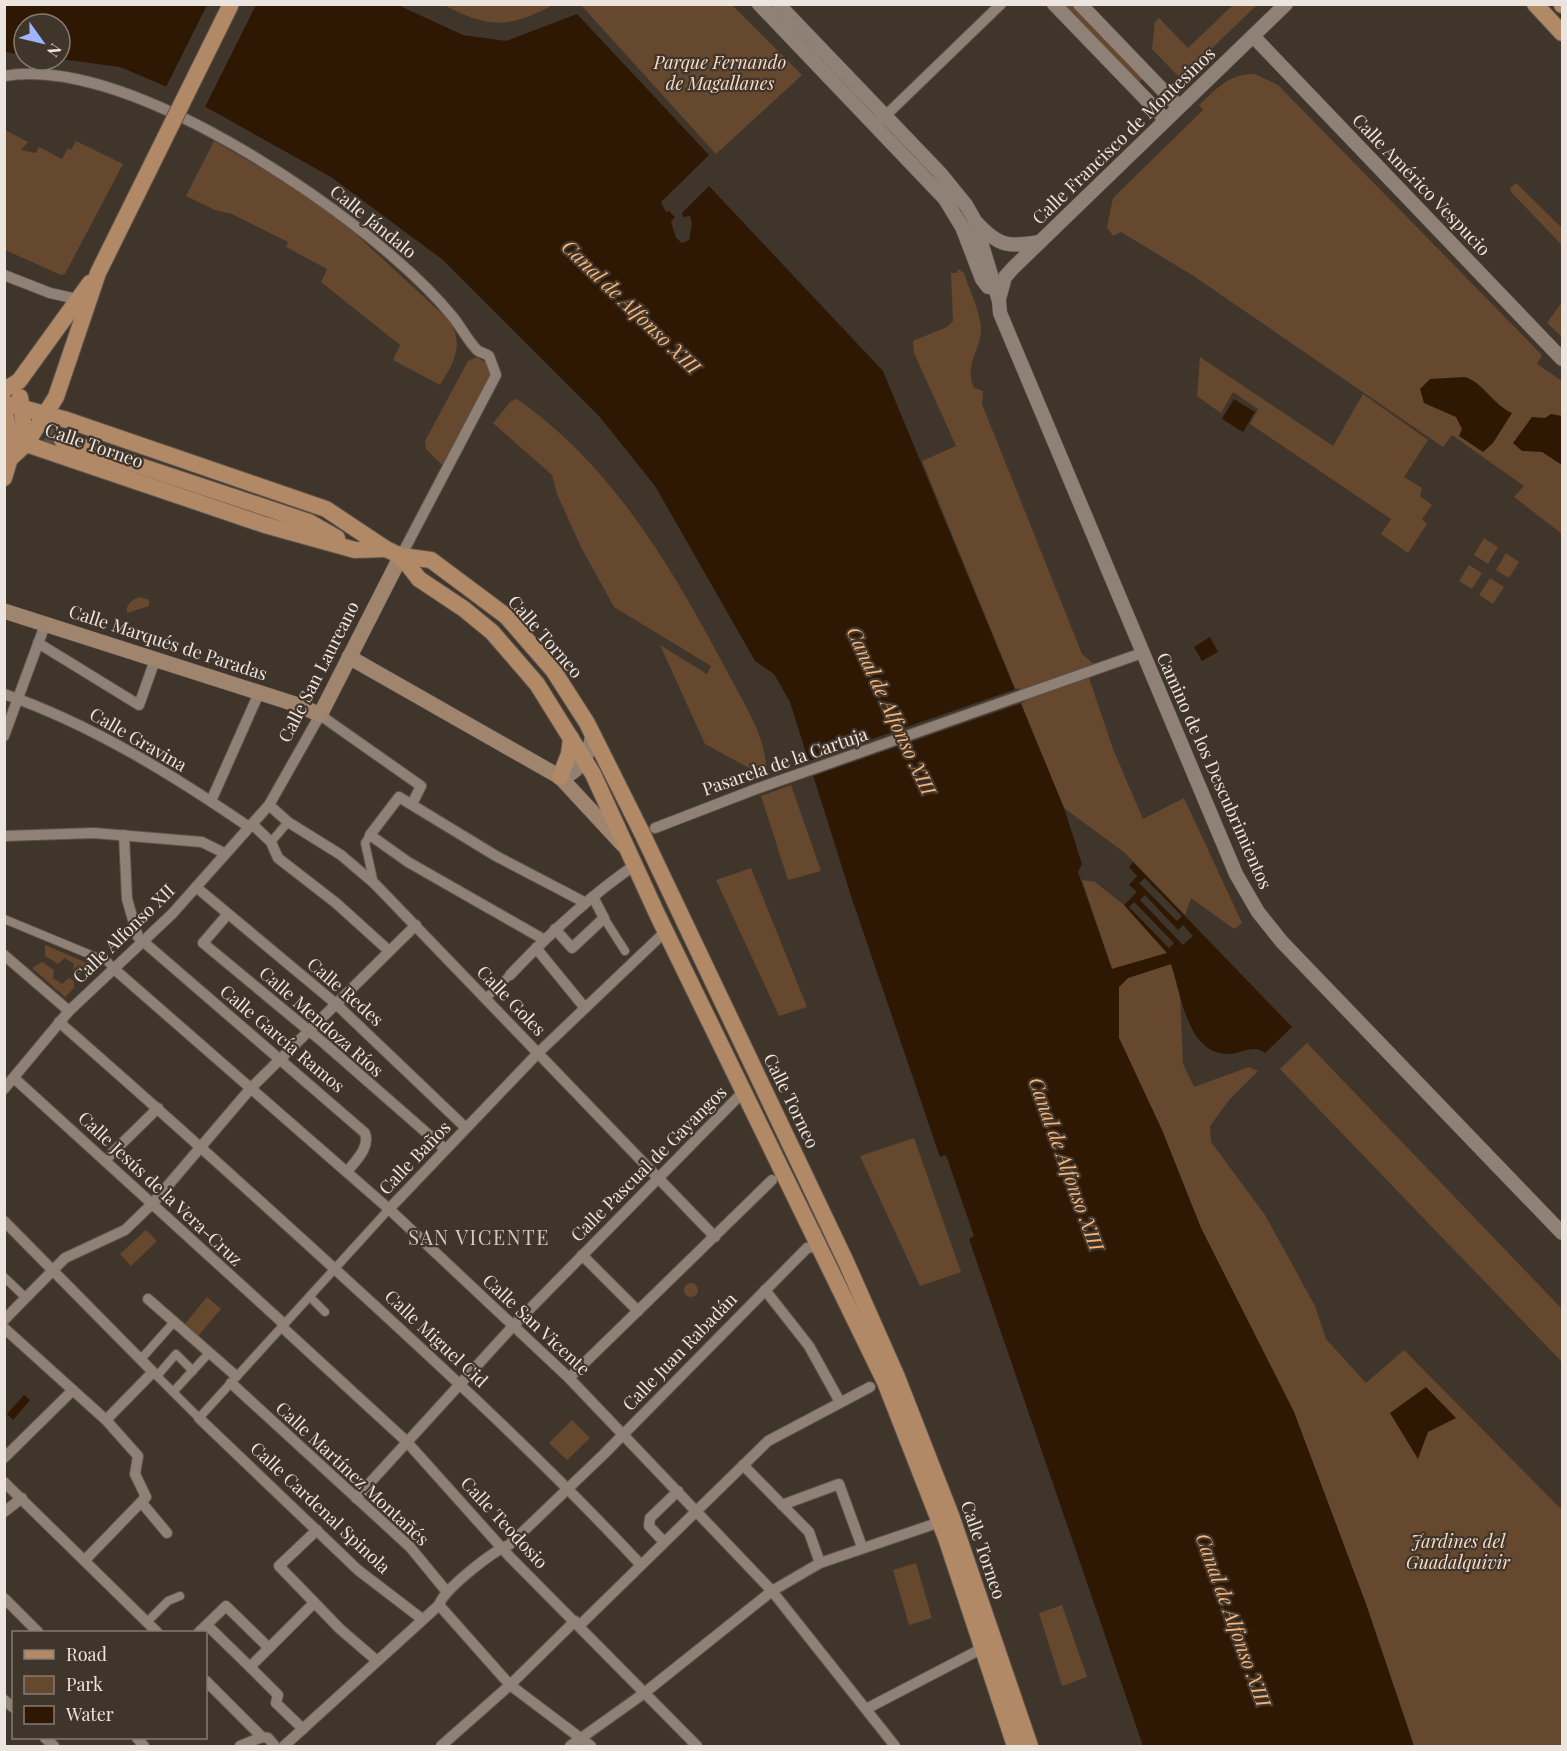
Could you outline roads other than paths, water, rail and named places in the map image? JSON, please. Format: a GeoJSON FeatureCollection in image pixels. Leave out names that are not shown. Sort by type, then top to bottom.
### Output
{"type":"FeatureCollection","features":[{"type":"Feature","properties":{"kind":"main road"},"geometry":{"type":"LineString","coordinates":[[14,440],[46,414],[58,393],[98,273],[231,4]]}},
{"type":"Feature","properties":{"kind":"main road"},"geometry":{"type":"LineString","coordinates":[[1535,4],[1563,33]]}},
{"type":"Feature","properties":{"kind":"main road"},"geometry":{"type":"LineString","coordinates":[[7,469],[14,440],[10,406],[12,386],[98,273]]}},
{"type":"Feature","properties":{"kind":"main road","name":"Calle Torneo"},"geometry":{"type":"LineString","coordinates":[[10,406],[46,414],[326,509],[394,553],[419,579],[464,609],[492,632],[653,828],[897,1377],[1023,1746]]}},
{"type":"Feature","properties":{"kind":"main road","name":"Calle Torneo"},"geometry":{"type":"LineString","coordinates":[[14,440],[265,525],[355,550],[394,553]]}},
{"type":"Feature","properties":{"kind":"main road","name":"Calle Torneo"},"geometry":{"type":"LineString","coordinates":[[62,440],[309,522],[355,550]]}},
{"type":"Feature","properties":{"kind":"main road","name":"Calle Torneo"},"geometry":{"type":"LineString","coordinates":[[309,522],[349,524]]}},
{"type":"Feature","properties":{"kind":"main road","name":"Calle San Laureano"},"geometry":{"type":"LineString","coordinates":[[320,715],[349,657],[394,553]]}},
{"type":"Feature","properties":{"kind":"main road","name":"Calle Marqués de Paradas"},"geometry":{"type":"LineString","coordinates":[[4,611],[260,693],[320,715]]}},
{"type":"Feature","properties":{"kind":"main road","name":"Calle Torneo"},"geometry":{"type":"LineString","coordinates":[[349,657],[562,773],[633,859]]}},
{"type":"Feature","properties":{"kind":"main road"},"geometry":{"type":"LineString","coordinates":[[562,773],[586,748]]}},
{"type":"Feature","properties":{"kind":"main road","name":"Calle Torneo"},"geometry":{"type":"LineString","coordinates":[[586,748],[595,757],[593,774],[885,1382],[946,1520],[981,1649],[1023,1746]]}},
{"type":"Feature","properties":{"kind":"street","name":"Camino de los Descubrimientos"},"geometry":{"type":"LineString","coordinates":[[759,4],[955,190],[974,219],[999,301],[1002,319],[1236,874],[1264,922],[1563,1233]]}},
{"type":"Feature","properties":{"kind":"street","name":"Camino de los Descubrimientos"},"geometry":{"type":"LineString","coordinates":[[778,4],[945,199],[962,226],[982,279],[999,301]]}},
{"type":"Feature","properties":{"kind":"street"},"geometry":{"type":"LineString","coordinates":[[880,121],[1001,4]]}},
{"type":"Feature","properties":{"kind":"street"},"geometry":{"type":"LineString","coordinates":[[1054,4],[1166,120]]}},
{"type":"Feature","properties":{"kind":"street"},"geometry":{"type":"LineString","coordinates":[[1080,4],[1179,107]]}},
{"type":"Feature","properties":{"kind":"street","name":"Calle Francisco de Montesinos"},"geometry":{"type":"LineString","coordinates":[[999,301],[1005,277],[1286,4]]}},
{"type":"Feature","properties":{"kind":"street","name":"Calle Américo Vespucio"},"geometry":{"type":"LineString","coordinates":[[1253,36],[1563,359]]}},
{"type":"Feature","properties":{"kind":"street","name":"Calle Jándalo"},"geometry":{"type":"LineString","coordinates":[[4,76],[35,73],[56,74],[103,85],[140,98],[191,123],[268,166],[305,188],[392,256],[453,317],[479,351],[489,356],[496,375],[394,553]]}},
{"type":"Feature","properties":{"kind":"street"},"geometry":{"type":"LineString","coordinates":[[974,219],[993,239],[1004,245],[1016,246],[1040,242]]}},
{"type":"Feature","properties":{"kind":"street"},"geometry":{"type":"LineString","coordinates":[[4,275],[50,293],[77,299]]}},
{"type":"Feature","properties":{"kind":"street"},"geometry":{"type":"LineString","coordinates":[[4,736],[16,703],[20,699],[45,625]]}},
{"type":"Feature","properties":{"kind":"street"},"geometry":{"type":"LineString","coordinates":[[38,643],[139,705],[155,660]]}},
{"type":"Feature","properties":{"kind":"street","name":"Pasarela de la Cartuja"},"geometry":{"type":"LineString","coordinates":[[653,828],[756,789],[1142,653]]}},
{"type":"Feature","properties":{"kind":"street"},"geometry":{"type":"LineString","coordinates":[[211,801],[260,693]]}},
{"type":"Feature","properties":{"kind":"street","name":"Calle Gravina"},"geometry":{"type":"LineString","coordinates":[[4,694],[70,719],[250,825],[271,842],[278,858],[336,903],[388,950]]}},
{"type":"Feature","properties":{"kind":"street"},"geometry":{"type":"LineString","coordinates":[[320,715],[421,786],[411,804]]}},
{"type":"Feature","properties":{"kind":"street","name":"Calle San Laureano"},"geometry":{"type":"LineString","coordinates":[[269,805],[320,715]]}},
{"type":"Feature","properties":{"kind":"street"},"geometry":{"type":"LineString","coordinates":[[562,773],[571,775],[586,748]]}},
{"type":"Feature","properties":{"kind":"street"},"geometry":{"type":"LineString","coordinates":[[375,884],[365,843],[399,796],[496,856],[588,900],[604,918],[625,951]]}},
{"type":"Feature","properties":{"kind":"street","name":"Calle Goles"},"geometry":{"type":"LineString","coordinates":[[269,805],[288,822],[341,855],[375,884],[716,1237]]}},
{"type":"Feature","properties":{"kind":"street","name":"Calle Alfonso XII"},"geometry":{"type":"LineString","coordinates":[[4,1089],[69,1011],[144,941],[269,805]]}},
{"type":"Feature","properties":{"kind":"street"},"geometry":{"type":"LineString","coordinates":[[271,842],[288,822]]}},
{"type":"Feature","properties":{"kind":"street"},"geometry":{"type":"LineString","coordinates":[[4,836],[94,832],[202,842],[224,853]]}},
{"type":"Feature","properties":{"kind":"street"},"geometry":{"type":"LineString","coordinates":[[124,835],[127,900],[138,937],[144,941]]}},
{"type":"Feature","properties":{"kind":"street"},"geometry":{"type":"LineString","coordinates":[[370,835],[408,862],[540,943],[585,1008]]}},
{"type":"Feature","properties":{"kind":"street"},"geometry":{"type":"LineString","coordinates":[[486,998],[540,943],[633,859]]}},
{"type":"Feature","properties":{"kind":"street","name":"Calle Redes"},"geometry":{"type":"LineString","coordinates":[[196,886],[227,915],[335,1004],[466,1128]]}},
{"type":"Feature","properties":{"kind":"street","name":"Calle Mendoza Ríos"},"geometry":{"type":"LineString","coordinates":[[227,915],[203,943],[445,1149]]}},
{"type":"Feature","properties":{"kind":"street"},"geometry":{"type":"LineString","coordinates":[[555,929],[572,948],[604,918]]}},
{"type":"Feature","properties":{"kind":"street"},"geometry":{"type":"LineString","coordinates":[[4,919],[108,962],[113,968]]}},
{"type":"Feature","properties":{"kind":"street"},"geometry":{"type":"LineString","coordinates":[[4,1320],[52,1269],[69,1255],[125,1230],[153,1203],[251,1088],[307,1030],[416,925]]}},
{"type":"Feature","properties":{"kind":"street","name":"Calle Baños"},"geometry":{"type":"LineString","coordinates":[[199,1418],[445,1149],[538,1053],[667,930]]}},
{"type":"Feature","properties":{"kind":"street","name":"Calle García Ramos"},"geometry":{"type":"LineString","coordinates":[[144,941],[365,1133],[367,1139],[364,1149],[347,1172]]}},
{"type":"Feature","properties":{"kind":"street"},"geometry":{"type":"LineString","coordinates":[[4,955],[69,1011]]}},
{"type":"Feature","properties":{"kind":"street","name":"Calle San Vicente"},"geometry":{"type":"LineString","coordinates":[[113,968],[389,1209],[569,1378],[772,1591],[895,1746]]}},
{"type":"Feature","properties":{"kind":"street","name":"Calle Miguel Cid"},"geometry":{"type":"LineString","coordinates":[[59,1022],[201,1146],[461,1384],[569,1489],[641,1565]]}},
{"type":"Feature","properties":{"kind":"street","name":"Calle Jesús de la Vera-Cruz"},"geometry":{"type":"LineString","coordinates":[[14,1078],[153,1203],[283,1325]]}},
{"type":"Feature","properties":{"kind":"street","name":"Calle Pascual de Gayangos"},"geometry":{"type":"LineString","coordinates":[[356,1498],[514,1326],[660,1177],[665,1169],[745,1090]]}},
{"type":"Feature","properties":{"kind":"street"},"geometry":{"type":"LineString","coordinates":[[105,1160],[158,1108]]}},
{"type":"Feature","properties":{"kind":"street"},"geometry":{"type":"LineString","coordinates":[[569,1378],[772,1180]]}},
{"type":"Feature","properties":{"kind":"street"},"geometry":{"type":"LineString","coordinates":[[4,1221],[199,1418]]}},
{"type":"Feature","properties":{"kind":"street","name":"Calle Juan Rabadán"},"geometry":{"type":"LineString","coordinates":[[447,1592],[509,1545],[569,1489],[807,1248],[819,1246]]}},
{"type":"Feature","properties":{"kind":"street"},"geometry":{"type":"LineString","coordinates":[[582,1255],[638,1311]]}},
{"type":"Feature","properties":{"kind":"street"},"geometry":{"type":"LineString","coordinates":[[4,1277],[25,1297]]}},
{"type":"Feature","properties":{"kind":"street"},"geometry":{"type":"LineString","coordinates":[[765,1290],[809,1346],[840,1402]]}},
{"type":"Feature","properties":{"kind":"street"},"geometry":{"type":"LineString","coordinates":[[310,1297],[325,1312]]}},
{"type":"Feature","properties":{"kind":"street","name":"Calle Martínez Montañés"},"geometry":{"type":"LineString","coordinates":[[148,1299],[209,1353],[234,1380],[410,1548],[447,1592]]}},
{"type":"Feature","properties":{"kind":"street"},"geometry":{"type":"LineString","coordinates":[[141,1359],[174,1322]]}},
{"type":"Feature","properties":{"kind":"street","name":"Calle Teodosio"},"geometry":{"type":"LineString","coordinates":[[283,1325],[406,1441],[503,1548],[697,1746]]}},
{"type":"Feature","properties":{"kind":"street"},"geometry":{"type":"LineString","coordinates":[[4,1328],[105,1420],[138,1456],[134,1468],[136,1478],[146,1497],[85,1560]]}},
{"type":"Feature","properties":{"kind":"street"},"geometry":{"type":"LineString","coordinates":[[173,1392],[209,1353]]}},
{"type":"Feature","properties":{"kind":"street"},"geometry":{"type":"LineString","coordinates":[[105,1420],[176,1354],[193,1371]]}},
{"type":"Feature","properties":{"kind":"street"},"geometry":{"type":"LineString","coordinates":[[441,1746],[641,1565],[768,1441],[870,1388]]}},
{"type":"Feature","properties":{"kind":"street"},"geometry":{"type":"LineString","coordinates":[[4,1458],[73,1390]]}},
{"type":"Feature","properties":{"kind":"street","name":"Calle Cardenal Spinola"},"geometry":{"type":"LineString","coordinates":[[199,1418],[358,1570],[422,1619]]}},
{"type":"Feature","properties":{"kind":"street"},"geometry":{"type":"LineString","coordinates":[[743,1465],[809,1532],[820,1563]]}},
{"type":"Feature","properties":{"kind":"street"},"geometry":{"type":"LineString","coordinates":[[4,1482],[156,1631]]}},
{"type":"Feature","properties":{"kind":"street"},"geometry":{"type":"LineString","coordinates":[[782,1505],[839,1484],[862,1547]]}},
{"type":"Feature","properties":{"kind":"street"},"geometry":{"type":"LineString","coordinates":[[664,1542],[649,1526],[650,1518],[678,1491]]}},
{"type":"Feature","properties":{"kind":"street"},"geometry":{"type":"LineString","coordinates":[[4,1512],[22,1498]]}},
{"type":"Feature","properties":{"kind":"street"},"geometry":{"type":"LineString","coordinates":[[142,1503],[167,1533]]}},
{"type":"Feature","properties":{"kind":"street"},"geometry":{"type":"LineString","coordinates":[[570,1746],[644,1694],[772,1591],[820,1563],[946,1520]]}},
{"type":"Feature","properties":{"kind":"street"},"geometry":{"type":"LineString","coordinates":[[317,1530],[279,1566],[314,1603],[376,1660]]}},
{"type":"Feature","properties":{"kind":"street"},"geometry":{"type":"LineString","coordinates":[[284,1746],[327,1710],[376,1660],[439,1605],[447,1592]]}},
{"type":"Feature","properties":{"kind":"street"},"geometry":{"type":"LineString","coordinates":[[147,1622],[168,1601],[180,1596]]}},
{"type":"Feature","properties":{"kind":"street"},"geometry":{"type":"LineString","coordinates":[[4,1598],[37,1631]]}},
{"type":"Feature","properties":{"kind":"street"},"geometry":{"type":"LineString","coordinates":[[250,1667],[314,1603]]}},
{"type":"Feature","properties":{"kind":"street"},"geometry":{"type":"LineString","coordinates":[[439,1605],[510,1685],[591,1746]]}},
{"type":"Feature","properties":{"kind":"street"},"geometry":{"type":"LineString","coordinates":[[203,1629],[226,1606],[269,1648]]}},
{"type":"Feature","properties":{"kind":"street"},"geometry":{"type":"LineString","coordinates":[[207,1632],[250,1667],[278,1695],[276,1703],[303,1730]]}},
{"type":"Feature","properties":{"kind":"street"},"geometry":{"type":"LineString","coordinates":[[866,1709],[981,1649]]}},
{"type":"Feature","properties":{"kind":"street"},"geometry":{"type":"LineString","coordinates":[[207,1682],[262,1737]]}},
{"type":"Feature","properties":{"kind":"street"},"geometry":{"type":"LineString","coordinates":[[240,1746],[262,1737],[268,1738],[275,1746]]}},
{"type":"Feature","properties":{"kind":"water","name":"Canal de Alfonso XIII"},"geometry":{"type":"Polygon","coordinates":[[[5,5],[398,5],[463,35],[506,41],[577,14],[709,155],[661,202],[666,212],[669,211],[675,217],[671,222],[676,238],[682,243],[689,240],[692,224],[690,216],[683,217],[682,213],[709,186],[883,371],[1064,808],[1082,864],[1078,872],[1112,969],[1167,953],[1124,905],[1137,892],[1129,885],[1137,876],[1129,867],[1133,862],[1292,1027],[1265,1053],[1257,1049],[1230,1054],[1216,1052],[1204,1045],[1188,1021],[1171,964],[1128,978],[1119,987],[1119,1038],[1162,1130],[1201,1228],[1294,1412],[1366,1604],[1414,1746],[1143,1746],[969,1239],[974,1236],[946,1155],[940,1157],[851,896],[790,702],[774,674],[755,661],[655,486],[599,416],[443,260],[331,177],[177,91],[120,67],[72,61],[72,12],[12,12],[12,53],[5,52],[5,5]],[[1145,878],[1139,883],[1177,921],[1182,916],[1145,878]],[[1145,895],[1140,900],[1183,945],[1193,936],[1183,925],[1178,930],[1145,895]],[[1134,902],[1129,907],[1169,948],[1174,943],[1134,902]]]}},
{"type":"Feature","properties":{"kind":"water"},"geometry":{"type":"Polygon","coordinates":[[[1465,377],[1478,384],[1512,413],[1493,443],[1483,452],[1459,436],[1462,429],[1456,417],[1424,403],[1420,389],[1430,379],[1465,377]]]}},
{"type":"Feature","properties":{"kind":"water"},"geometry":{"type":"Polygon","coordinates":[[[1234,399],[1255,412],[1243,432],[1222,419],[1234,399]]]}},
{"type":"Feature","properties":{"kind":"water"},"geometry":{"type":"Polygon","coordinates":[[[1551,414],[1562,416],[1562,465],[1542,452],[1522,451],[1513,443],[1532,417],[1545,418],[1551,414]]]}},
{"type":"Feature","properties":{"kind":"water"},"geometry":{"type":"Polygon","coordinates":[[[1210,637],[1218,652],[1202,661],[1194,647],[1210,637]]]}},
{"type":"Feature","properties":{"kind":"water"},"geometry":{"type":"Polygon","coordinates":[[[1426,1387],[1456,1418],[1428,1432],[1418,1459],[1390,1413],[1426,1387]]]}},
{"type":"Feature","properties":{"kind":"water"},"geometry":{"type":"Polygon","coordinates":[[[24,1395],[30,1400],[13,1420],[7,1414],[24,1395]]]}},
{"type":"Feature","properties":{"kind":"tunnel"},"geometry":{"type":"LineString","coordinates":[[23,427],[62,440]]}},
{"type":"Feature","properties":{"kind":"district","name":"SAN VICENTE"},"geometry":{"type":"Point","coordinates":[479,1238]}},
{"type":"Feature","properties":{"kind":"park label","name":"Parque Fernando de Magallanes"},"geometry":{"type":"Point","coordinates":[720,73]}},
{"type":"Feature","properties":{"kind":"park label","name":"Jardines del Guadalquivir"},"geometry":{"type":"Point","coordinates":[1458,1552]}}]}
